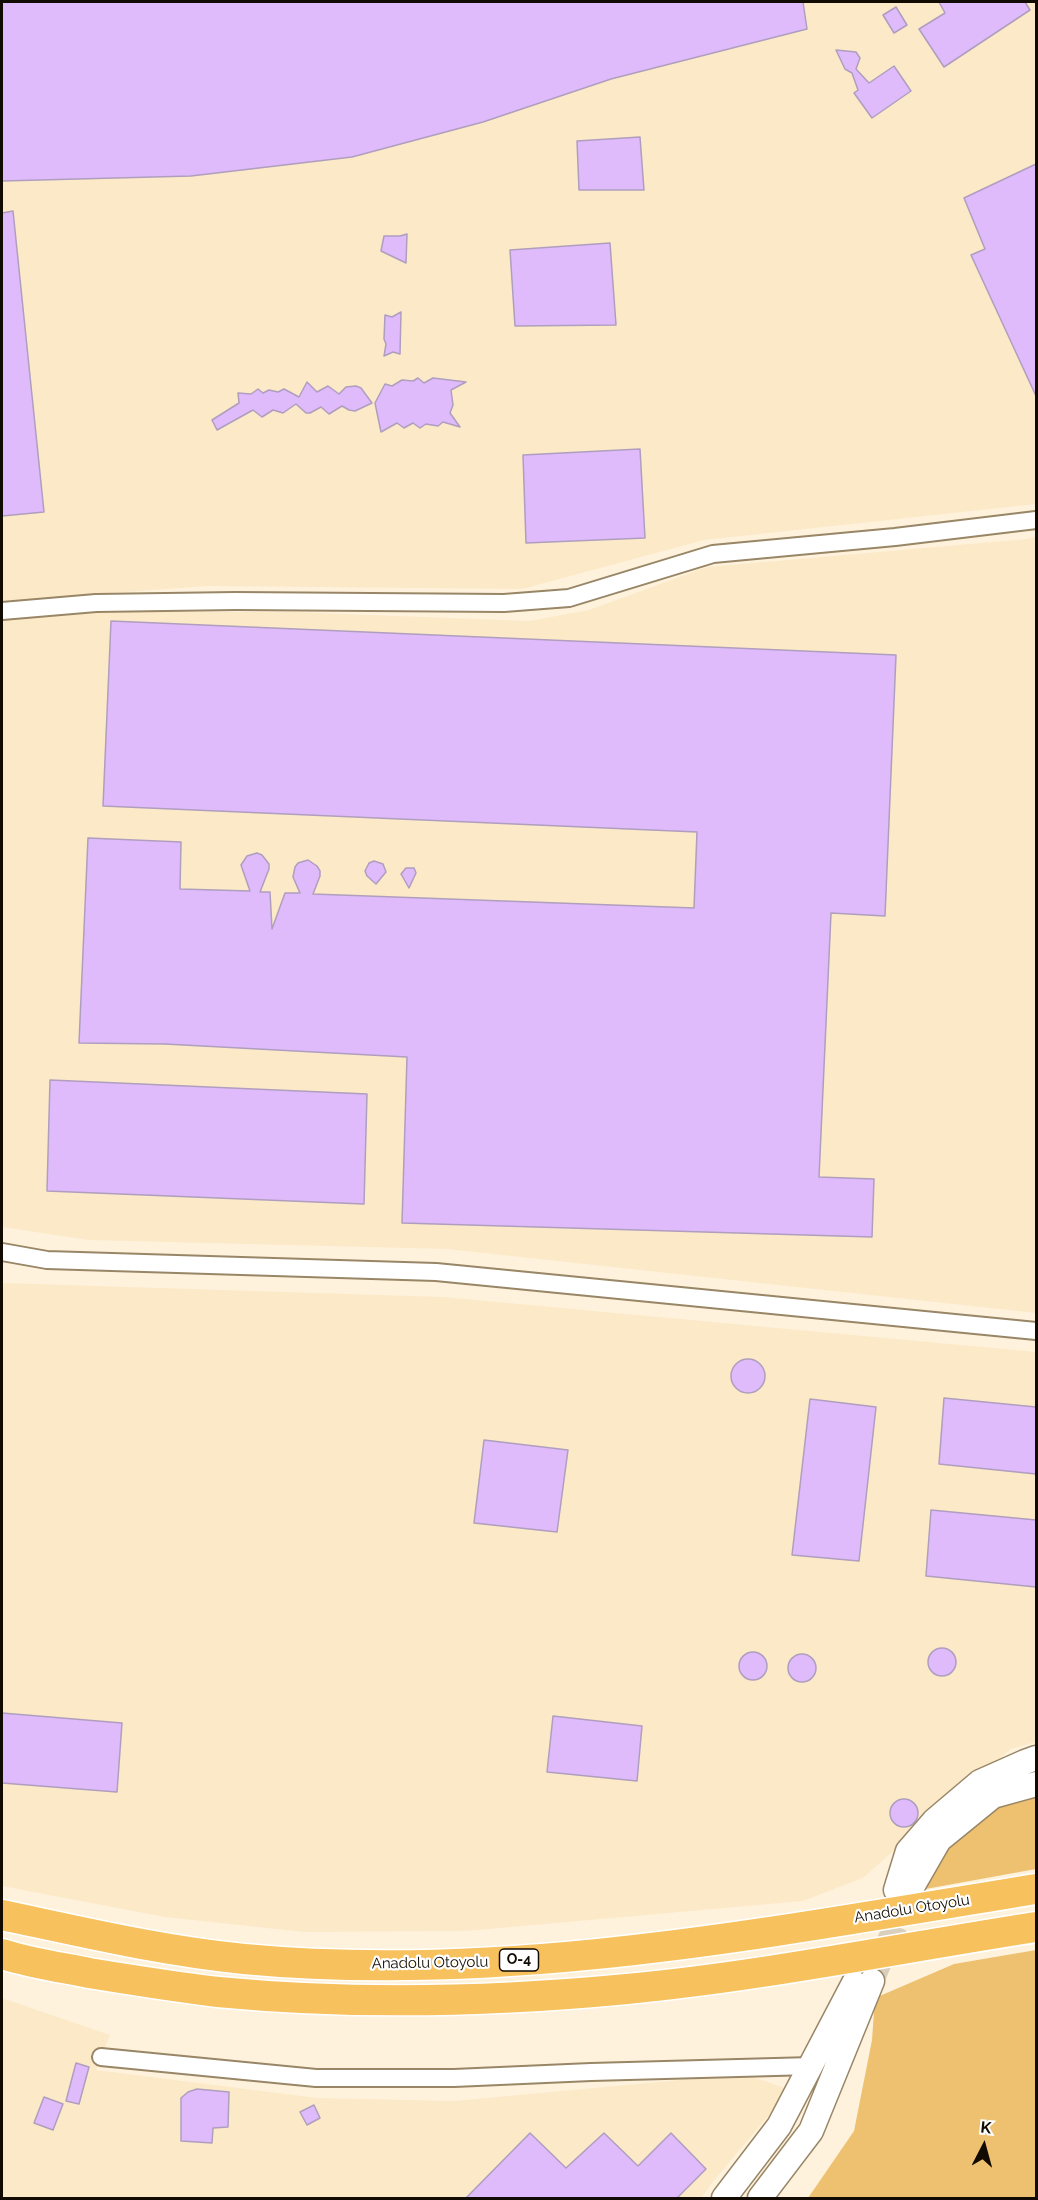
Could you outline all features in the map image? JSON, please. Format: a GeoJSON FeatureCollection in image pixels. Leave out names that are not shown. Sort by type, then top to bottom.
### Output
{"type":"FeatureCollection","features":[{"type":"Feature","properties":{"kind":"highway","name":"Anadolu Otoyolu"},"geometry":{"type":"LineString","coordinates":[[2,1915],[141,1944],[244,1959],[345,1964],[450,1964],[559,1958],[731,1939],[1036,1889]]}},
{"type":"Feature","properties":{"kind":"highway"},"geometry":{"type":"LineString","coordinates":[[2,1954],[25,1961],[166,1987],[291,1999],[427,2001],[628,1989],[771,1970],[1036,1927]]}},
{"type":"Feature","properties":{"kind":"main road"},"geometry":{"type":"LineString","coordinates":[[1036,1758],[980,1782],[934,1821],[908,1851],[904,1888],[939,1840],[993,1796],[1036,1784]]}},
{"type":"Feature","properties":{"kind":"main road"},"geometry":{"type":"LineString","coordinates":[[724,2199],[779,2126],[863,1982],[812,2131],[760,2199]]}},
{"type":"Feature","properties":{"kind":"street"},"geometry":{"type":"LineString","coordinates":[[2,611],[107,603],[236,601],[504,603],[570,598],[713,554],[895,537],[1036,520]]}},
{"type":"Feature","properties":{"kind":"street"},"geometry":{"type":"LineString","coordinates":[[2,1252],[47,1260],[436,1272],[1036,1331]]}},
{"type":"Feature","properties":{"kind":"street"},"geometry":{"type":"LineString","coordinates":[[101,2057],[327,2078],[454,2078],[812,2066]]}},
{"type":"Feature","properties":{"kind":"shaded area"},"geometry":{"type":"Polygon","coordinates":[[[2,2],[1036,2],[1036,504],[704,540],[522,589],[208,586],[2,601],[2,2]]]}},
{"type":"Feature","properties":{"kind":"shaded area"},"geometry":{"type":"Polygon","coordinates":[[[1036,536],[1036,1313],[447,1249],[89,1240],[2,1227],[2,620],[70,612],[292,612],[529,621],[589,610],[707,567],[1027,539],[1036,536]]]}},
{"type":"Feature","properties":{"kind":"shaded area"},"geometry":{"type":"Polygon","coordinates":[[[2,1283],[443,1297],[1036,1352],[1036,1742],[1011,1749],[937,1807],[907,1839],[863,1878],[803,1901],[466,1931],[304,1932],[165,1917],[2,1886],[2,1283]]]}},
{"type":"Feature","properties":{"kind":"shaded area"},"geometry":{"type":"Polygon","coordinates":[[[1036,1796],[1036,1869],[920,1890],[941,1854],[998,1807],[1036,1796]]]}},
{"type":"Feature","properties":{"kind":"shaded area"},"geometry":{"type":"Polygon","coordinates":[[[1036,1950],[1036,2198],[808,2198],[854,2131],[872,2040],[875,1998],[954,1964],[1036,1950]]]}},
{"type":"Feature","properties":{"kind":"shaded area"},"geometry":{"type":"Polygon","coordinates":[[[2,1998],[110,2035],[96,2070],[317,2098],[454,2101],[745,2074],[790,2090],[701,2198],[2,2198],[2,1998]]]}},
{"type":"Feature","properties":{"kind":"building"},"geometry":{"type":"Polygon","coordinates":[[[2,2],[803,2],[807,29],[611,79],[483,122],[352,157],[191,176],[2,181],[2,2]]]}},
{"type":"Feature","properties":{"kind":"building"},"geometry":{"type":"Polygon","coordinates":[[[939,2],[1025,2],[1030,10],[944,67],[919,29],[945,13],[939,2]]]}},
{"type":"Feature","properties":{"kind":"building"},"geometry":{"type":"Polygon","coordinates":[[[896,7],[907,25],[894,33],[883,15],[896,7]]]}},
{"type":"Feature","properties":{"kind":"building"},"geometry":{"type":"Polygon","coordinates":[[[836,50],[856,52],[860,58],[856,69],[869,83],[894,66],[911,91],[872,118],[854,93],[858,90],[852,73],[845,69],[836,50]]]}},
{"type":"Feature","properties":{"kind":"building"},"geometry":{"type":"Polygon","coordinates":[[[640,137],[644,190],[579,190],[577,141],[640,137]]]}},
{"type":"Feature","properties":{"kind":"building"},"geometry":{"type":"Polygon","coordinates":[[[1036,164],[1036,396],[971,255],[985,249],[964,198],[1036,164]]]}},
{"type":"Feature","properties":{"kind":"building"},"geometry":{"type":"Polygon","coordinates":[[[13,211],[44,512],[2,516],[2,213],[13,211]]]}},
{"type":"Feature","properties":{"kind":"building"},"geometry":{"type":"Polygon","coordinates":[[[407,234],[406,263],[381,251],[384,236],[407,234]]]}},
{"type":"Feature","properties":{"kind":"building"},"geometry":{"type":"Polygon","coordinates":[[[610,243],[616,325],[515,326],[510,250],[610,243]]]}},
{"type":"Feature","properties":{"kind":"building"},"geometry":{"type":"Polygon","coordinates":[[[401,312],[400,354],[393,352],[384,356],[385,315],[392,317],[401,312]]]}},
{"type":"Feature","properties":{"kind":"building"},"geometry":{"type":"Polygon","coordinates":[[[418,378],[424,383],[433,378],[466,382],[451,390],[453,405],[450,413],[460,427],[443,422],[438,426],[426,424],[420,428],[413,423],[404,428],[397,423],[381,432],[375,403],[385,384],[392,386],[402,380],[413,381],[418,378]]]}},
{"type":"Feature","properties":{"kind":"building"},"geometry":{"type":"Polygon","coordinates":[[[307,382],[317,392],[328,386],[339,394],[346,387],[356,386],[361,388],[372,403],[355,411],[342,406],[329,414],[321,407],[306,413],[296,404],[283,413],[273,410],[262,417],[253,410],[217,430],[212,420],[239,403],[238,393],[251,394],[258,389],[263,393],[269,390],[278,392],[284,389],[299,397],[307,382]]]}},
{"type":"Feature","properties":{"kind":"building"},"geometry":{"type":"Polygon","coordinates":[[[640,449],[645,538],[526,543],[523,455],[640,449]]]}},
{"type":"Feature","properties":{"kind":"building"},"geometry":{"type":"Polygon","coordinates":[[[111,621],[896,655],[885,916],[831,913],[819,1177],[874,1179],[872,1237],[402,1223],[407,1057],[165,1044],[79,1043],[88,838],[181,842],[180,889],[250,891],[241,865],[247,856],[257,853],[262,855],[269,864],[269,869],[260,892],[270,892],[272,929],[285,893],[300,893],[293,877],[295,867],[298,863],[308,860],[320,871],[313,894],[694,908],[697,832],[103,806],[111,621]]]}},
{"type":"Feature","properties":{"kind":"building"},"geometry":{"type":"Polygon","coordinates":[[[374,861],[383,864],[386,872],[376,884],[365,871],[369,863],[374,861]]]}},
{"type":"Feature","properties":{"kind":"building"},"geometry":{"type":"Polygon","coordinates":[[[406,868],[414,868],[416,873],[409,888],[401,874],[406,868]]]}},
{"type":"Feature","properties":{"kind":"building"},"geometry":{"type":"Polygon","coordinates":[[[50,1080],[367,1094],[364,1204],[47,1191],[50,1080]]]}},
{"type":"Feature","properties":{"kind":"building"},"geometry":{"type":"Polygon","coordinates":[[[748,1359],[760,1364],[765,1376],[760,1388],[748,1393],[736,1388],[731,1376],[736,1364],[748,1359]]]}},
{"type":"Feature","properties":{"kind":"building"},"geometry":{"type":"Polygon","coordinates":[[[944,1398],[1036,1407],[1036,1474],[939,1464],[944,1398]]]}},
{"type":"Feature","properties":{"kind":"building"},"geometry":{"type":"Polygon","coordinates":[[[810,1399],[876,1407],[859,1561],[792,1555],[810,1399]]]}},
{"type":"Feature","properties":{"kind":"building"},"geometry":{"type":"Polygon","coordinates":[[[484,1440],[568,1450],[557,1532],[474,1523],[484,1440]]]}},
{"type":"Feature","properties":{"kind":"building"},"geometry":{"type":"Polygon","coordinates":[[[931,1510],[1036,1520],[1036,1587],[926,1576],[931,1510]]]}},
{"type":"Feature","properties":{"kind":"building"},"geometry":{"type":"Polygon","coordinates":[[[942,1648],[952,1652],[956,1662],[952,1672],[942,1676],[932,1672],[928,1662],[932,1652],[942,1648]]]}},
{"type":"Feature","properties":{"kind":"building"},"geometry":{"type":"Polygon","coordinates":[[[753,1652],[763,1656],[767,1666],[763,1676],[753,1680],[743,1676],[739,1666],[743,1656],[753,1652]]]}},
{"type":"Feature","properties":{"kind":"building"},"geometry":{"type":"Polygon","coordinates":[[[802,1654],[812,1658],[816,1668],[812,1678],[802,1682],[792,1678],[788,1668],[792,1658],[802,1654]]]}},
{"type":"Feature","properties":{"kind":"building"},"geometry":{"type":"Polygon","coordinates":[[[2,1713],[122,1723],[117,1792],[2,1783],[2,1713]]]}},
{"type":"Feature","properties":{"kind":"building"},"geometry":{"type":"Polygon","coordinates":[[[553,1716],[642,1726],[637,1781],[547,1772],[553,1716]]]}},
{"type":"Feature","properties":{"kind":"building"},"geometry":{"type":"Polygon","coordinates":[[[904,1799],[914,1803],[918,1813],[914,1823],[904,1827],[894,1823],[890,1813],[894,1803],[904,1799]]]}},
{"type":"Feature","properties":{"kind":"building"},"geometry":{"type":"Polygon","coordinates":[[[76,2063],[89,2067],[79,2104],[66,2101],[76,2063]]]}},
{"type":"Feature","properties":{"kind":"building"},"geometry":{"type":"Polygon","coordinates":[[[197,2089],[229,2092],[228,2127],[213,2128],[212,2143],[181,2141],[181,2098],[197,2089]]]}},
{"type":"Feature","properties":{"kind":"building"},"geometry":{"type":"Polygon","coordinates":[[[44,2097],[63,2104],[53,2130],[34,2123],[44,2097]]]}},
{"type":"Feature","properties":{"kind":"building"},"geometry":{"type":"Polygon","coordinates":[[[314,2105],[320,2118],[307,2125],[300,2112],[314,2105]]]}},
{"type":"Feature","properties":{"kind":"building"},"geometry":{"type":"Polygon","coordinates":[[[530,2133],[566,2168],[604,2133],[638,2166],[671,2133],[706,2169],[676,2199],[465,2199],[530,2133]]]}},
{"type":"Feature","properties":{"kind":"tunnel"},"geometry":{"type":"LineString","coordinates":[[872,1981],[907,1898]]}}]}
